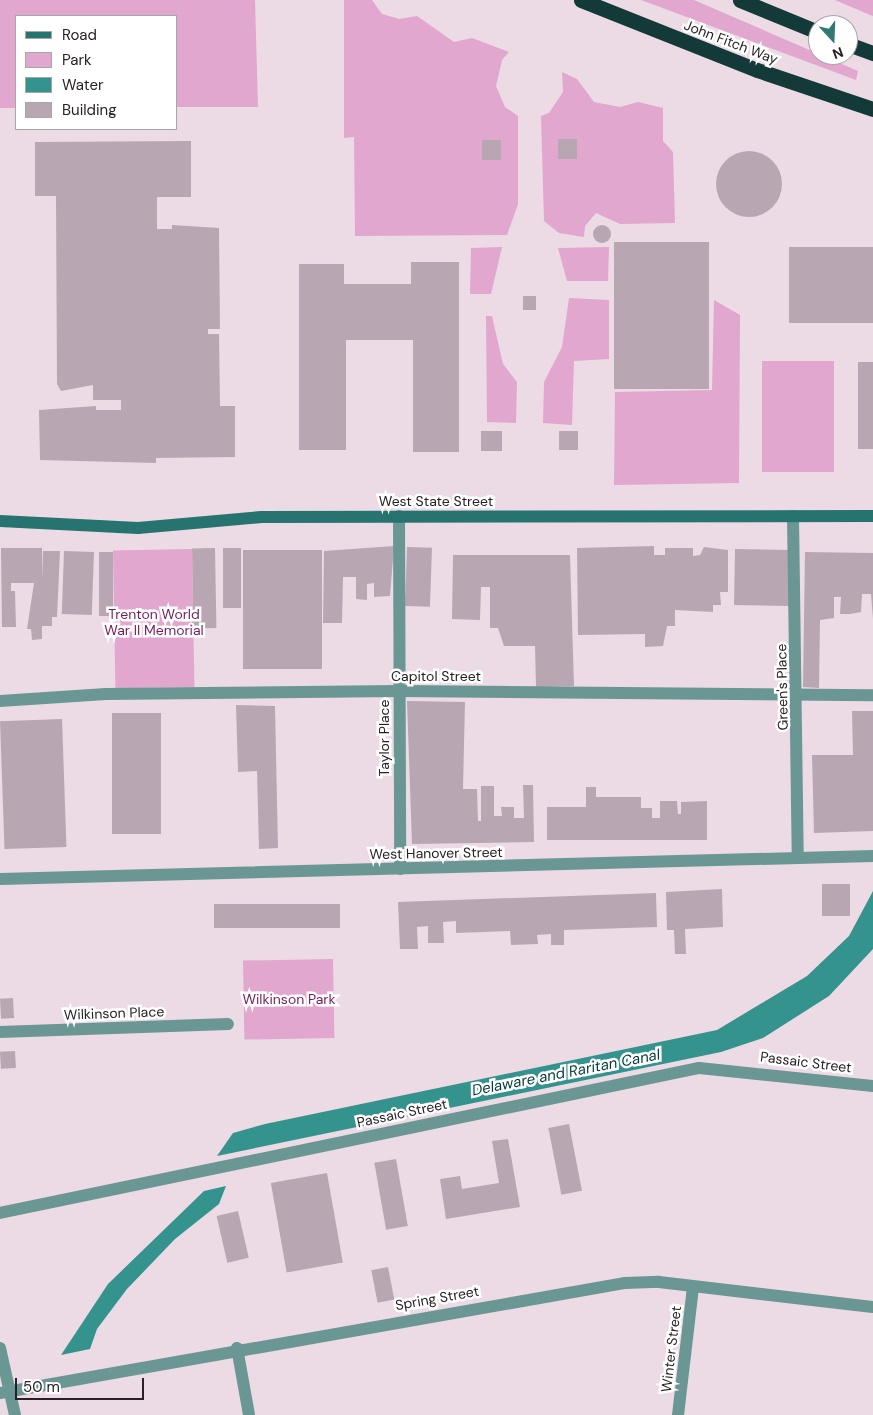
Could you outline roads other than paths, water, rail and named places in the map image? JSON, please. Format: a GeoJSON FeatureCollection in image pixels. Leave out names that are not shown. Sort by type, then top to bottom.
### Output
{"type":"FeatureCollection","features":[{"type":"Feature","properties":{"kind":"highway"},"geometry":{"type":"LineString","coordinates":[[573,0],[602,9]]}},
{"type":"Feature","properties":{"kind":"highway","name":"John Fitch Way"},"geometry":{"type":"LineString","coordinates":[[580,0],[873,110]]}},
{"type":"Feature","properties":{"kind":"highway"},"geometry":{"type":"LineString","coordinates":[[740,0],[808,28]]}},
{"type":"Feature","properties":{"kind":"highway"},"geometry":{"type":"LineString","coordinates":[[858,48],[873,53]]}},
{"type":"Feature","properties":{"kind":"street","name":"Taylor Place"},"geometry":{"type":"LineString","coordinates":[[399,516],[400,869]]}},
{"type":"Feature","properties":{"kind":"street","name":"Green's Place"},"geometry":{"type":"LineString","coordinates":[[793,516],[798,858]]}},
{"type":"Feature","properties":{"kind":"street","name":"West State Street"},"geometry":{"type":"LineString","coordinates":[[0,521],[138,528],[262,517],[873,516]]}},
{"type":"Feature","properties":{"kind":"street","name":"Capitol Street"},"geometry":{"type":"LineString","coordinates":[[0,701],[106,694],[399,691],[873,695]]}},
{"type":"Feature","properties":{"kind":"street","name":"West Hanover Street"},"geometry":{"type":"LineString","coordinates":[[0,879],[873,856]]}},
{"type":"Feature","properties":{"kind":"street","name":"Wilkinson Place"},"geometry":{"type":"LineString","coordinates":[[0,1032],[228,1024]]}},
{"type":"Feature","properties":{"kind":"street","name":"Passaic Street"},"geometry":{"type":"LineString","coordinates":[[0,1213],[699,1068],[873,1086]]}},
{"type":"Feature","properties":{"kind":"street","name":"Spring Street"},"geometry":{"type":"LineString","coordinates":[[5,1391],[237,1348],[603,1285],[660,1282],[873,1307]]}},
{"type":"Feature","properties":{"kind":"street","name":"Winter Street"},"geometry":{"type":"LineString","coordinates":[[678,1415],[693,1287]]}},
{"type":"Feature","properties":{"kind":"street"},"geometry":{"type":"LineString","coordinates":[[0,1348],[5,1391],[15,1415]]}},
{"type":"Feature","properties":{"kind":"street"},"geometry":{"type":"LineString","coordinates":[[237,1348],[249,1415]]}},
{"type":"Feature","properties":{"kind":"water","name":"Delaware and Raritan Canal"},"geometry":{"type":"Polygon","coordinates":[[[873,891],[873,949],[829,996],[763,1038],[721,1052],[217,1156],[233,1133],[265,1124],[717,1030],[807,976],[849,936],[873,891]]]}},
{"type":"Feature","properties":{"kind":"water"},"geometry":{"type":"Polygon","coordinates":[[[226,1186],[219,1204],[175,1239],[127,1289],[97,1329],[90,1349],[61,1355],[108,1284],[204,1191],[226,1186]]]}},
{"type":"Feature","properties":{"kind":"park label","name":"Trenton World War II Memorial"},"geometry":{"type":"Point","coordinates":[154,622]}},
{"type":"Feature","properties":{"kind":"park label","name":"Wilkinson Park"},"geometry":{"type":"Point","coordinates":[289,999]}}]}
